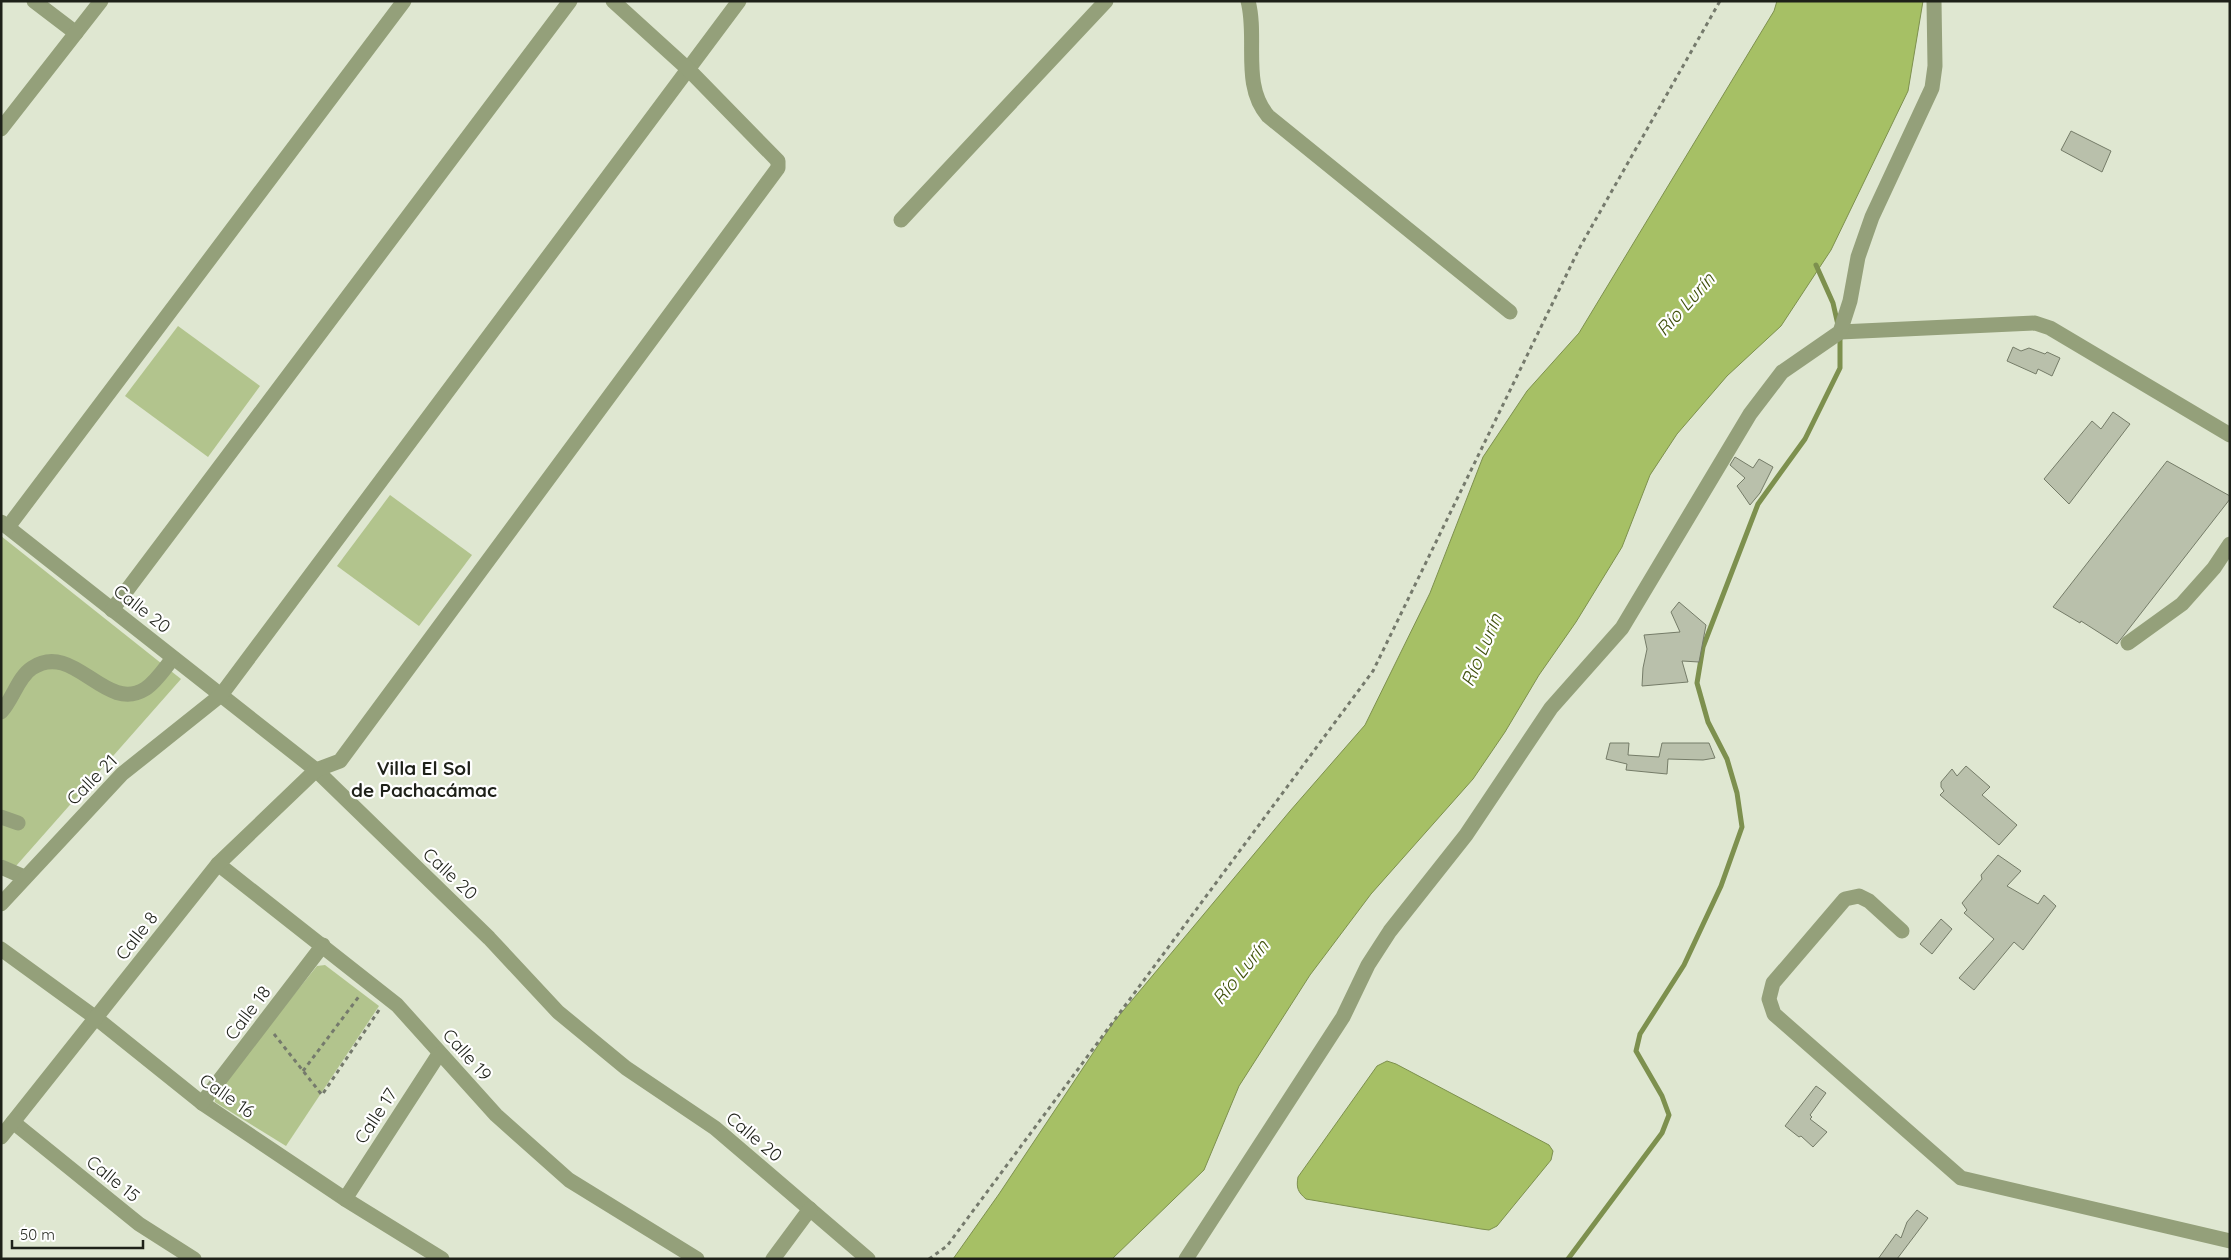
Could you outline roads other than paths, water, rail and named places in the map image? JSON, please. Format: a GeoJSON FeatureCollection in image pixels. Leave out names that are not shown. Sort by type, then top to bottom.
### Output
{"type":"FeatureCollection","features":[{"type":"Feature","properties":{"kind":"street"},"geometry":{"type":"LineString","coordinates":[[34,1],[76,33]]}},
{"type":"Feature","properties":{"kind":"street"},"geometry":{"type":"LineString","coordinates":[[1,129],[101,1]]}},
{"type":"Feature","properties":{"kind":"street"},"geometry":{"type":"LineString","coordinates":[[4,524],[404,1]]}},
{"type":"Feature","properties":{"kind":"street"},"geometry":{"type":"LineString","coordinates":[[112,610],[570,1]]}},
{"type":"Feature","properties":{"kind":"street"},"geometry":{"type":"LineString","coordinates":[[316,770],[340,761],[778,168],[778,161],[689,70],[613,1]]}},
{"type":"Feature","properties":{"kind":"street","name":"Calle 21"},"geometry":{"type":"LineString","coordinates":[[1,904],[24,877],[122,774],[221,696],[739,1]]}},
{"type":"Feature","properties":{"kind":"street"},"geometry":{"type":"LineString","coordinates":[[901,220],[1106,1]]}},
{"type":"Feature","properties":{"kind":"street"},"geometry":{"type":"LineString","coordinates":[[1248,1],[1254,89],[1260,106],[1268,116],[1510,312]]}},
{"type":"Feature","properties":{"kind":"street"},"geometry":{"type":"LineString","coordinates":[[1840,332],[1850,301],[1858,257],[1872,216],[1932,88],[1935,54],[1934,1]]}},
{"type":"Feature","properties":{"kind":"street"},"geometry":{"type":"LineString","coordinates":[[1186,1259],[1343,1017],[1368,965],[1390,931],[1466,835],[1551,708],[1622,628],[1750,414],[1782,372],[1840,332],[2035,323],[2050,328],[2230,435]]}},
{"type":"Feature","properties":{"kind":"street","name":"Calle 20"},"geometry":{"type":"LineString","coordinates":[[4,524],[316,770],[490,938],[558,1012],[626,1068],[715,1128],[868,1259]]}},
{"type":"Feature","properties":{"kind":"street"},"geometry":{"type":"LineString","coordinates":[[2128,642],[2182,604],[2214,568],[2230,544]]}},
{"type":"Feature","properties":{"kind":"street"},"geometry":{"type":"LineString","coordinates":[[1,712],[8,704],[25,674],[44,662],[68,664],[114,692],[130,695],[136,694],[149,686],[173,658]]}},
{"type":"Feature","properties":{"kind":"street","name":"Calle 8"},"geometry":{"type":"LineString","coordinates":[[1,1137],[218,864],[316,770]]}},
{"type":"Feature","properties":{"kind":"street"},"geometry":{"type":"LineString","coordinates":[[1,817],[18,823]]}},
{"type":"Feature","properties":{"kind":"street","name":"Calle 19"},"geometry":{"type":"LineString","coordinates":[[218,864],[397,1005],[439,1054],[496,1115],[569,1180],[697,1259]]}},
{"type":"Feature","properties":{"kind":"street"},"geometry":{"type":"LineString","coordinates":[[1,867],[24,877]]}},
{"type":"Feature","properties":{"kind":"street"},"geometry":{"type":"LineString","coordinates":[[1902,931],[1869,901],[1859,896],[1845,899],[1773,983],[1769,999],[1774,1014],[1961,1178],[2230,1240]]}},
{"type":"Feature","properties":{"kind":"street","name":"Calle 18"},"geometry":{"type":"LineString","coordinates":[[202,1103],[323,945]]}},
{"type":"Feature","properties":{"kind":"street","name":"Calle 16"},"geometry":{"type":"LineString","coordinates":[[1,949],[96,1018],[202,1103],[345,1199],[442,1259]]}},
{"type":"Feature","properties":{"kind":"street","name":"Calle 17"},"geometry":{"type":"LineString","coordinates":[[345,1199],[439,1054]]}},
{"type":"Feature","properties":{"kind":"street","name":"Calle 15"},"geometry":{"type":"LineString","coordinates":[[13,1122],[139,1224],[194,1259]]}},
{"type":"Feature","properties":{"kind":"street"},"geometry":{"type":"LineString","coordinates":[[773,1259],[810,1208]]}},
{"type":"Feature","properties":{"kind":"water","name":"Río Lurín"},"geometry":{"type":"Polygon","coordinates":[[[1777,1],[1923,1],[1908,91],[1831,250],[1781,326],[1727,376],[1677,434],[1650,475],[1622,547],[1576,622],[1539,675],[1505,732],[1473,779],[1371,894],[1310,975],[1239,1086],[1204,1170],[1112,1259],[953,1259],[999,1194],[1113,1023],[1290,811],[1365,725],[1430,593],[1483,457],[1527,391],[1579,333],[1774,11],[1777,1]]]}},
{"type":"Feature","properties":{"kind":"water"},"geometry":{"type":"Polygon","coordinates":[[[1387,1061],[1549,1145],[1553,1151],[1551,1160],[1497,1226],[1489,1230],[1481,1229],[1306,1199],[1299,1192],[1298,1177],[1377,1066],[1387,1061]]]}},
{"type":"Feature","properties":{"kind":"waterway"},"geometry":{"type":"LineString","coordinates":[[1816,265],[1833,303],[1838,325]]}},
{"type":"Feature","properties":{"kind":"waterway"},"geometry":{"type":"LineString","coordinates":[[1568,1259],[1662,1133],[1669,1115],[1662,1096],[1636,1051],[1640,1034],[1684,965],[1721,886],[1742,827],[1737,793],[1727,759],[1708,722],[1697,683],[1703,647],[1758,504],[1805,439],[1840,368],[1840,335]]}},
{"type":"Feature","properties":{"kind":"district","name":"Villa El Sol de Pachacámac"},"geometry":{"type":"Point","coordinates":[424,779]}}]}
